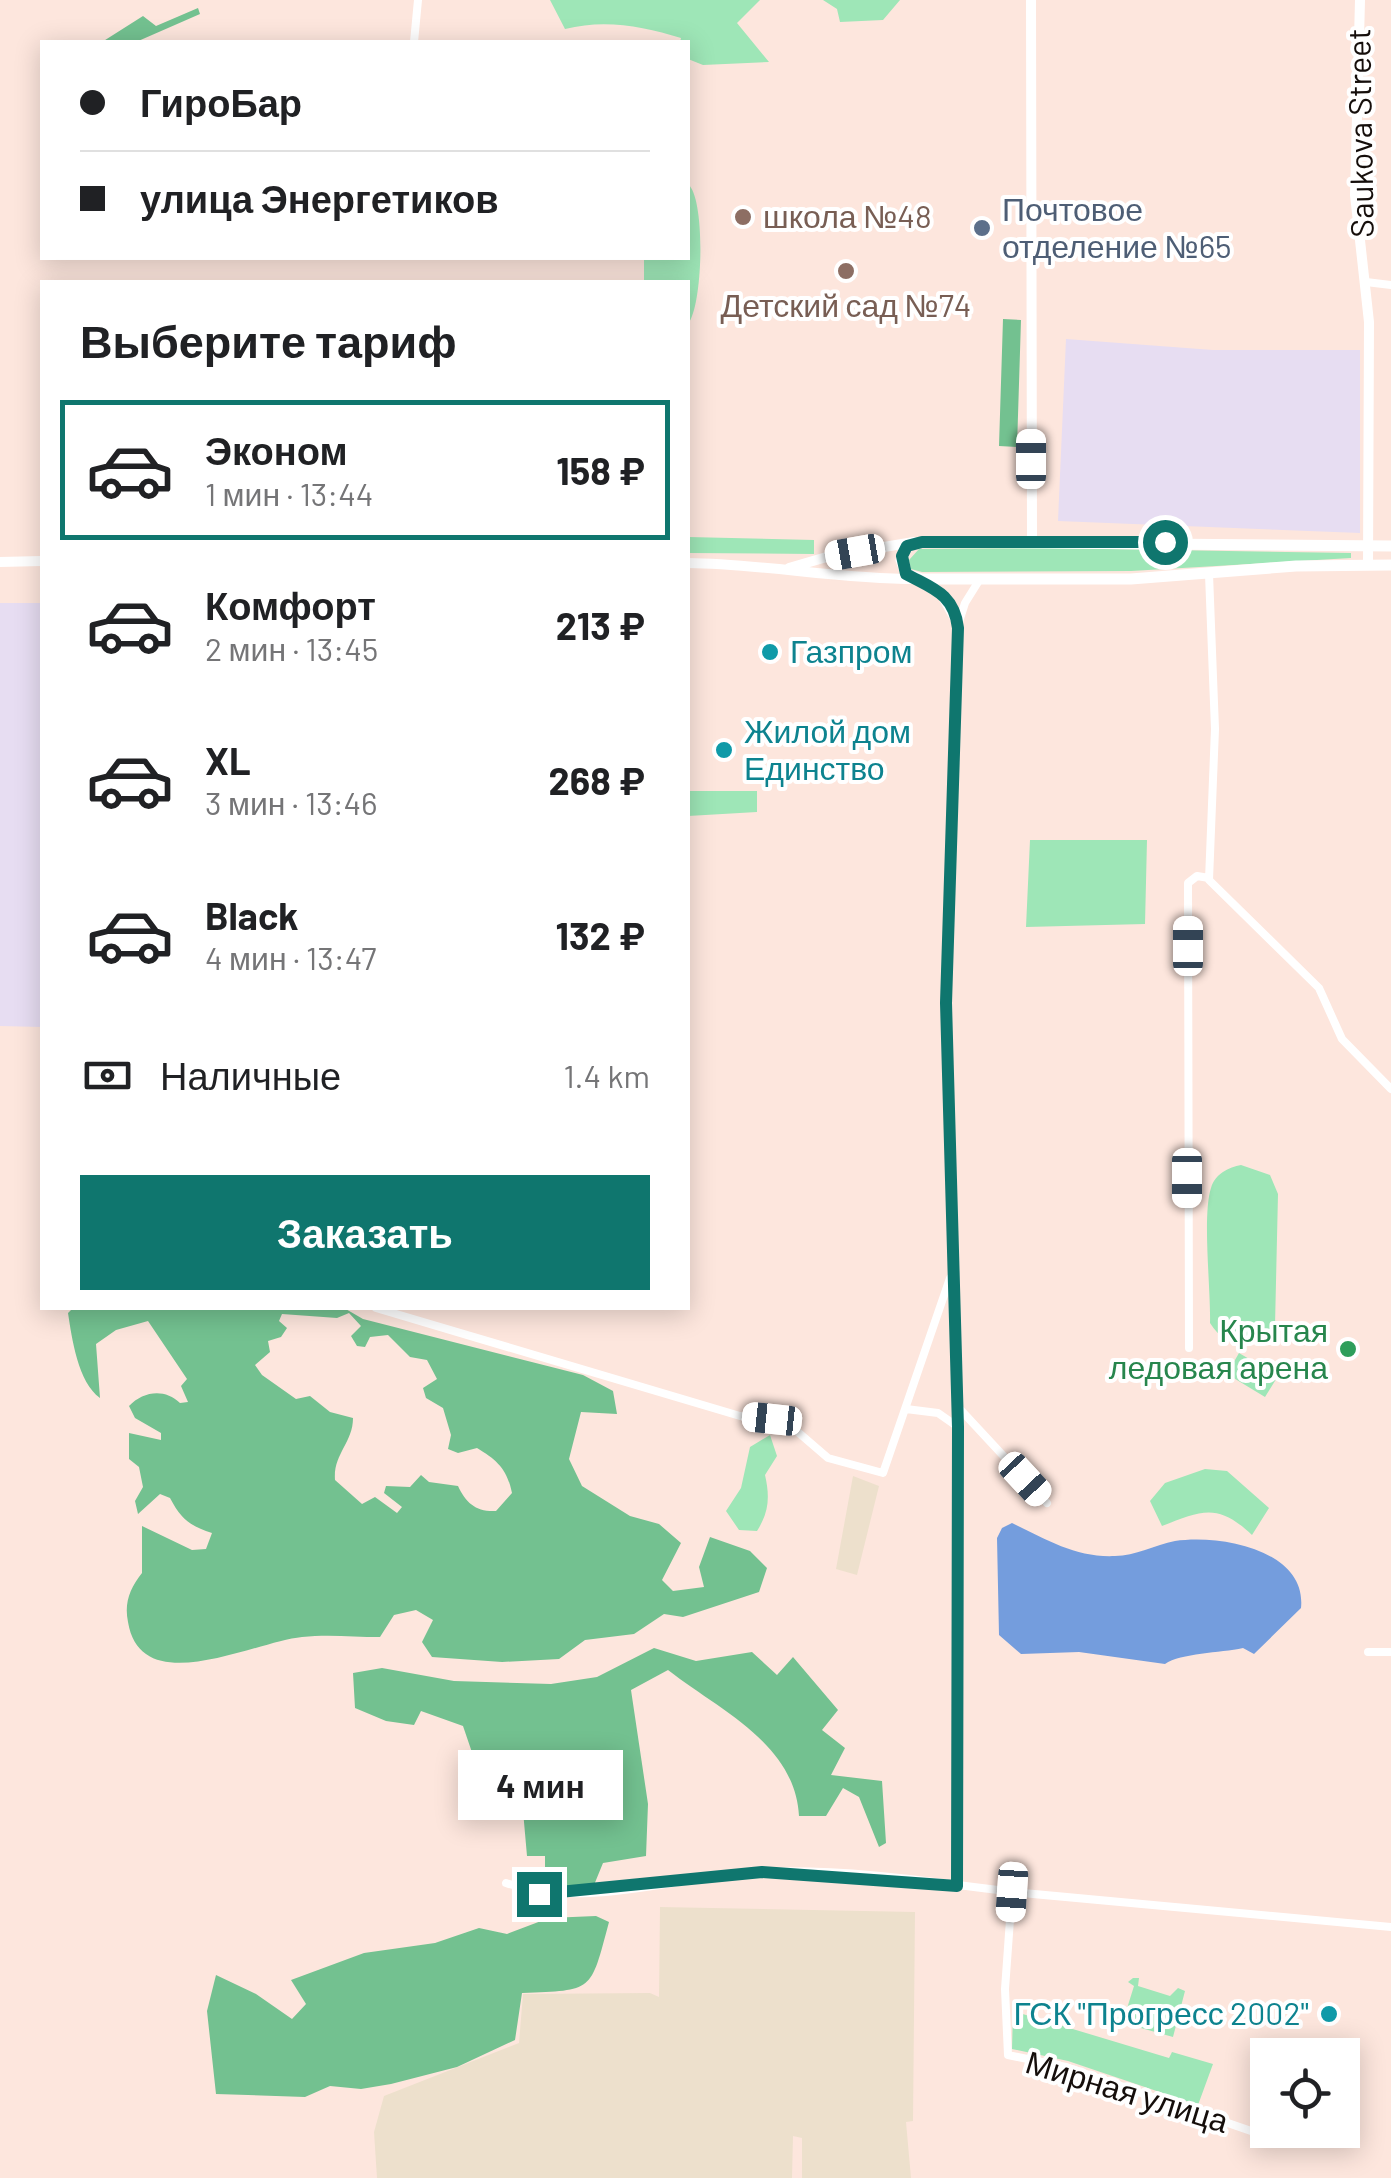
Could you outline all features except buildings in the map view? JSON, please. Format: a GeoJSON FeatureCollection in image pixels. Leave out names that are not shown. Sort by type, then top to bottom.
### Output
{"type":"FeatureCollection","features":[{"type":"Feature","properties":{"kind":"main road"},"geometry":{"type":"LineString","coordinates":[[1391,546],[918,542],[907,546],[901,560],[906,574],[922,579],[1209,574],[1278,567],[1391,565]]}},
{"type":"Feature","properties":{"kind":"main road"},"geometry":{"type":"LineString","coordinates":[[1278,567],[1280,544]]}},
{"type":"Feature","properties":{"kind":"street"},"geometry":{"type":"LineString","coordinates":[[414,40],[418,0]]}},
{"type":"Feature","properties":{"kind":"street"},"geometry":{"type":"LineString","coordinates":[[1030,0],[1032,541]]}},
{"type":"Feature","properties":{"kind":"street","name":"Saukova Street"},"geometry":{"type":"LineString","coordinates":[[1360,0],[1355,195],[1366,282],[1368,565]]}},
{"type":"Feature","properties":{"kind":"street"},"geometry":{"type":"LineString","coordinates":[[1366,282],[1391,285]]}},
{"type":"Feature","properties":{"kind":"street"},"geometry":{"type":"LineString","coordinates":[[788,568],[830,556],[918,542]]}},
{"type":"Feature","properties":{"kind":"street"},"geometry":{"type":"LineString","coordinates":[[0,562],[40,560]]}},
{"type":"Feature","properties":{"kind":"street"},"geometry":{"type":"LineString","coordinates":[[690,563],[788,568],[840,577],[922,579],[936,587],[953,611],[958,628]]}},
{"type":"Feature","properties":{"kind":"street"},"geometry":{"type":"LineString","coordinates":[[1209,574],[1215,729],[1209,878]]}},
{"type":"Feature","properties":{"kind":"street"},"geometry":{"type":"LineString","coordinates":[[957,1886],[958,1407],[946,1003],[958,628],[962,608],[980,579]]}},
{"type":"Feature","properties":{"kind":"street"},"geometry":{"type":"LineString","coordinates":[[1189,1348],[1188,883],[1196,876],[1209,878],[1319,988],[1342,1039],[1391,1089]]}},
{"type":"Feature","properties":{"kind":"street"},"geometry":{"type":"LineString","coordinates":[[383,1310],[740,1416],[774,1420],[792,1428],[828,1458],[883,1473],[953,1269]]}},
{"type":"Feature","properties":{"kind":"street"},"geometry":{"type":"LineString","coordinates":[[958,1407],[1047,1503]]}},
{"type":"Feature","properties":{"kind":"street"},"geometry":{"type":"LineString","coordinates":[[906,1409],[938,1414],[958,1427]]}},
{"type":"Feature","properties":{"kind":"street"},"geometry":{"type":"LineString","coordinates":[[1368,1652],[1391,1652]]}},
{"type":"Feature","properties":{"kind":"street"},"geometry":{"type":"LineString","coordinates":[[506,1883],[539,1894],[595,1892],[762,1872],[957,1886],[1391,1927]]}},
{"type":"Feature","properties":{"kind":"street","name":"Мирная улица"},"geometry":{"type":"LineString","coordinates":[[1012,1892],[1004,1989],[1008,2055],[1066,2067],[1250,2131]]}},
{"type":"Feature","properties":{"kind":"shaded area"},"geometry":{"type":"Polygon","coordinates":[[[1066,339],[1213,350],[1360,350],[1360,533],[1058,521],[1066,339]]]}},
{"type":"Feature","properties":{"kind":"shaded area"},"geometry":{"type":"Polygon","coordinates":[[[0,603],[40,603],[40,1027],[0,1026],[0,603]]]}},
{"type":"Feature","properties":{"kind":"shaded area"},"geometry":{"type":"Polygon","coordinates":[[[853,1476],[879,1486],[857,1575],[836,1569],[853,1476]]]}},
{"type":"Feature","properties":{"kind":"shaded area"},"geometry":{"type":"Polygon","coordinates":[[[660,1907],[915,1912],[913,2121],[906,2122],[911,2178],[802,2178],[802,2138],[793,2136],[792,2178],[377,2178],[374,2132],[384,2096],[519,2043],[523,1994],[650,1993],[659,1997],[660,1907]]]}},
{"type":"Feature","properties":{"kind":"green space"},"geometry":{"type":"Polygon","coordinates":[[[550,0],[760,0],[737,23],[769,62],[703,65],[690,60],[690,40],[638,27],[609,24],[565,29],[550,0]]]}},
{"type":"Feature","properties":{"kind":"green space"},"geometry":{"type":"Polygon","coordinates":[[[823,0],[900,0],[883,20],[840,22],[837,9],[823,0]]]}},
{"type":"Feature","properties":{"kind":"green space"},"geometry":{"type":"Polygon","coordinates":[[[198,8],[200,14],[141,40],[105,40],[143,16],[156,26],[198,8]]]}},
{"type":"Feature","properties":{"kind":"green space"},"geometry":{"type":"Polygon","coordinates":[[[690,187],[698,210],[700,253],[697,297],[690,320],[690,280],[644,280],[644,260],[690,260],[690,187]]]}},
{"type":"Feature","properties":{"kind":"green space"},"geometry":{"type":"Polygon","coordinates":[[[1003,319],[1021,320],[1017,447],[999,446],[1003,319]]]}},
{"type":"Feature","properties":{"kind":"green space"},"geometry":{"type":"Polygon","coordinates":[[[690,537],[814,540],[814,554],[690,553],[690,537]]]}},
{"type":"Feature","properties":{"kind":"green space"},"geometry":{"type":"Polygon","coordinates":[[[919,549],[1351,553],[1351,558],[1131,571],[922,572],[911,569],[909,560],[919,549]]]}},
{"type":"Feature","properties":{"kind":"green space"},"geometry":{"type":"Polygon","coordinates":[[[690,791],[757,791],[757,812],[690,816],[690,791]]]}},
{"type":"Feature","properties":{"kind":"green space"},"geometry":{"type":"Polygon","coordinates":[[[1030,840],[1147,840],[1145,924],[1026,927],[1030,840]]]}},
{"type":"Feature","properties":{"kind":"green space"},"geometry":{"type":"Polygon","coordinates":[[[1241,1165],[1270,1175],[1278,1194],[1275,1326],[1259,1341],[1242,1345],[1225,1339],[1210,1323],[1207,1234],[1213,1183],[1223,1172],[1241,1165]]]}},
{"type":"Feature","properties":{"kind":"green space"},"geometry":{"type":"Polygon","coordinates":[[[71,1310],[347,1310],[363,1319],[583,1375],[613,1391],[617,1414],[581,1412],[569,1459],[582,1486],[630,1516],[659,1524],[681,1543],[662,1580],[673,1591],[704,1587],[699,1567],[710,1537],[750,1551],[767,1568],[759,1592],[683,1617],[664,1614],[634,1634],[585,1640],[559,1659],[502,1662],[432,1657],[422,1642],[433,1620],[416,1610],[394,1615],[380,1637],[302,1637],[202,1661],[176,1663],[154,1658],[137,1646],[127,1615],[129,1596],[142,1573],[142,1526],[192,1550],[206,1549],[212,1533],[187,1521],[170,1498],[160,1494],[138,1514],[135,1501],[143,1487],[139,1467],[129,1459],[129,1433],[161,1440],[161,1433],[135,1418],[129,1406],[154,1393],[168,1395],[180,1403],[188,1402],[181,1386],[187,1379],[148,1321],[116,1330],[96,1344],[100,1398],[86,1382],[68,1313],[71,1310]],[[349,1313],[337,1318],[282,1314],[279,1321],[287,1328],[281,1337],[268,1341],[270,1352],[255,1365],[262,1375],[296,1399],[310,1396],[330,1412],[353,1418],[335,1480],[362,1504],[375,1497],[397,1513],[402,1507],[384,1493],[386,1486],[410,1487],[421,1475],[429,1482],[458,1486],[473,1505],[496,1511],[512,1493],[504,1471],[477,1448],[458,1453],[448,1449],[451,1435],[443,1408],[426,1398],[423,1388],[437,1379],[427,1360],[410,1357],[388,1335],[370,1337],[365,1347],[357,1346],[351,1336],[361,1326],[349,1313]]]}},
{"type":"Feature","properties":{"kind":"green space"},"geometry":{"type":"Polygon","coordinates":[[[1239,1353],[1278,1376],[1265,1397],[1227,1374],[1239,1353]]]}},
{"type":"Feature","properties":{"kind":"green space"},"geometry":{"type":"Polygon","coordinates":[[[770,1435],[777,1456],[765,1475],[766,1511],[757,1531],[739,1530],[726,1511],[741,1488],[750,1447],[770,1435]]]}},
{"type":"Feature","properties":{"kind":"green space"},"geometry":{"type":"Polygon","coordinates":[[[1205,1469],[1227,1471],[1269,1508],[1252,1535],[1229,1518],[1210,1512],[1162,1526],[1150,1501],[1165,1483],[1205,1469]]]}},
{"type":"Feature","properties":{"kind":"green space"},"geometry":{"type":"Polygon","coordinates":[[[654,1648],[696,1661],[752,1652],[777,1675],[793,1657],[838,1710],[822,1730],[845,1748],[831,1775],[882,1781],[886,1843],[879,1847],[859,1797],[843,1788],[826,1816],[799,1816],[794,1790],[769,1748],[668,1670],[631,1690],[648,1804],[646,1856],[603,1863],[594,1885],[545,1887],[545,1856],[527,1856],[521,1788],[491,1790],[478,1770],[463,1726],[421,1711],[414,1725],[386,1721],[355,1708],[353,1673],[382,1668],[454,1681],[551,1684],[597,1677],[654,1648]]]}},
{"type":"Feature","properties":{"kind":"green space"},"geometry":{"type":"Polygon","coordinates":[[[596,1916],[609,1922],[592,1975],[576,1988],[522,1993],[515,2040],[457,2067],[391,2084],[361,2089],[330,2086],[305,2097],[216,2094],[207,2011],[216,1975],[256,1994],[292,2019],[306,2004],[291,1980],[364,1953],[435,1943],[479,1928],[507,1934],[549,1918],[596,1916]]]}},
{"type":"Feature","properties":{"kind":"green space"},"geometry":{"type":"Polygon","coordinates":[[[1139,1978],[1138,1986],[1170,1996],[1178,1988],[1185,1991],[1173,2037],[1116,2021],[1116,2017],[1124,2018],[1134,1986],[1128,1982],[1139,1978]]]}},
{"type":"Feature","properties":{"kind":"green space"},"geometry":{"type":"Polygon","coordinates":[[[1013,2011],[1169,2058],[1172,2052],[1213,2064],[1198,2105],[1068,2061],[1012,2049],[1013,2011]]]}},
{"type":"Feature","properties":{"kind":"water"},"geometry":{"type":"Polygon","coordinates":[[[1012,1523],[1062,1546],[1101,1556],[1130,1554],[1194,1539],[1257,1550],[1276,1559],[1290,1572],[1299,1588],[1301,1608],[1254,1654],[1243,1648],[1191,1655],[1165,1664],[1079,1652],[1021,1654],[999,1635],[997,1538],[1002,1528],[1012,1523]]]}},
{"type":"Feature","properties":{"kind":"place","name":"школа №48"},"geometry":{"type":"Point","coordinates":[743,217]}},
{"type":"Feature","properties":{"kind":"place","name":"Почтовое отделение №65"},"geometry":{"type":"Point","coordinates":[982,228]}},
{"type":"Feature","properties":{"kind":"place","name":"Детский сад №74"},"geometry":{"type":"Point","coordinates":[846,271]}},
{"type":"Feature","properties":{"kind":"place","name":"Газпром"},"geometry":{"type":"Point","coordinates":[770,652]}},
{"type":"Feature","properties":{"kind":"place","name":"Жилой дом Единство"},"geometry":{"type":"Point","coordinates":[724,750]}},
{"type":"Feature","properties":{"kind":"place","name":"Крытая ледовая арена"},"geometry":{"type":"Point","coordinates":[1348,1349]}},
{"type":"Feature","properties":{"kind":"place","name":"ГСК \"Прогресс 2002\""},"geometry":{"type":"Point","coordinates":[1329,2014]}},
{"type":"Feature","properties":{"kind":"route"},"geometry":{"type":"LineString","coordinates":[[539,1894],[595,1892],[762,1872],[856,1875],[957,1886],[958,1427],[946,1003],[948,836],[958,628],[953,611],[938,590],[928,581],[906,574],[901,560],[907,546],[922,542],[1165,542]]}}]}
